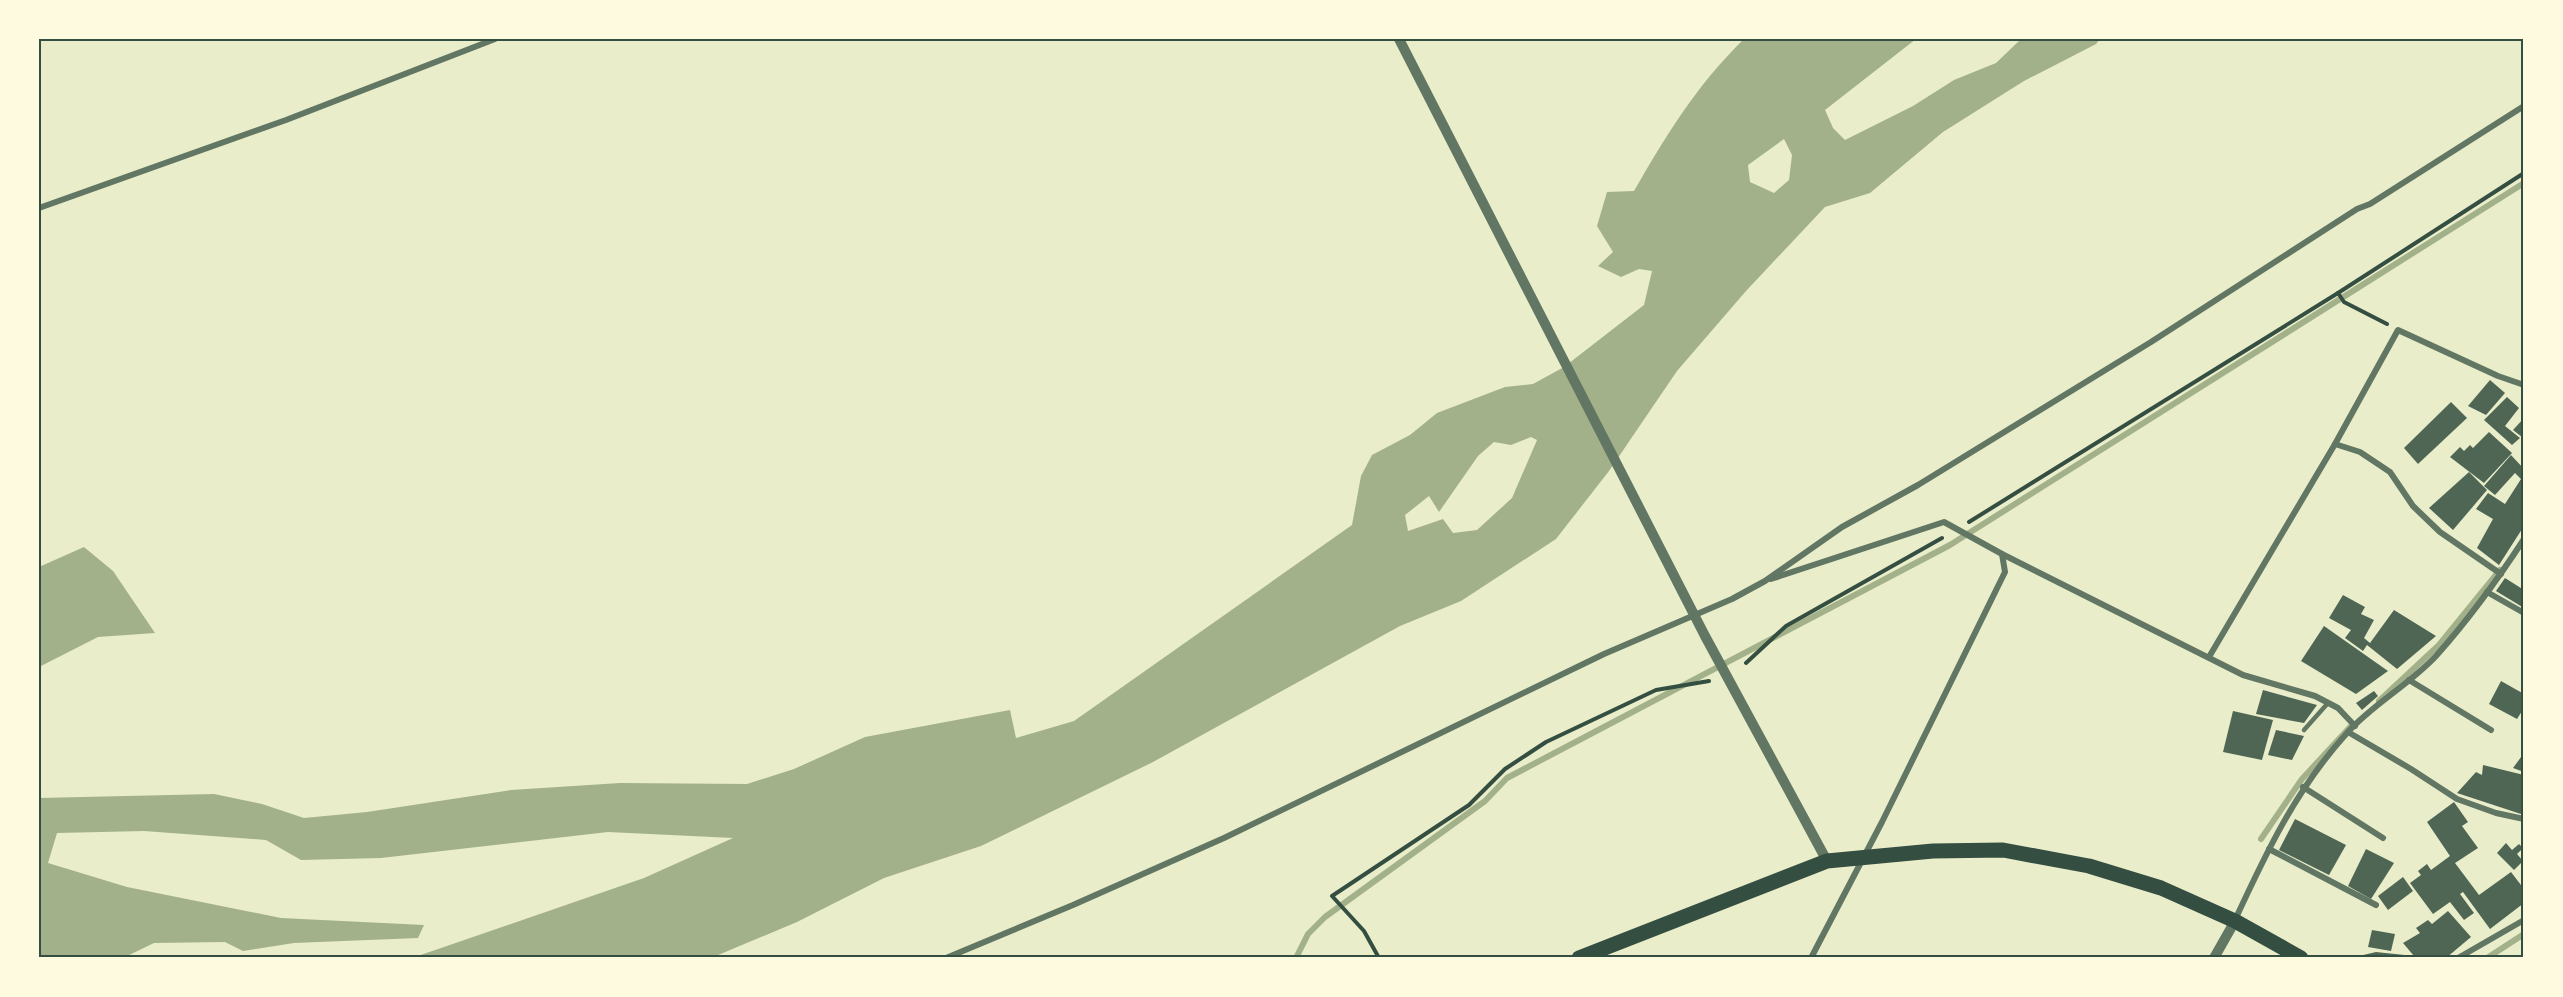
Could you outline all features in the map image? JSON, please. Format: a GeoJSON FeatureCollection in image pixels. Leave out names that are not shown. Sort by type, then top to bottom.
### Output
{"type":"FeatureCollection","features":[{"type":"Feature","properties":{"kind":"main road"},"geometry":{"type":"LineString","coordinates":[[1579,958],[1827,861],[1933,851],[2003,850],[2089,866],[2161,888],[2235,921],[2301,958]]}},
{"type":"Feature","properties":{"kind":"street"},"geometry":{"type":"LineString","coordinates":[[39,208],[286,120],[495,39]]}},
{"type":"Feature","properties":{"kind":"street"},"geometry":{"type":"LineString","coordinates":[[1399,39],[1705,636],[1827,861]]}},
{"type":"Feature","properties":{"kind":"street"},"geometry":{"type":"LineString","coordinates":[[946,958],[1224,838],[1604,654],[1689,620],[1765,581],[1842,527],[1918,485],[2151,342],[2357,209],[2370,204],[2524,106]]}},
{"type":"Feature","properties":{"kind":"street"},"geometry":{"type":"LineString","coordinates":[[2209,657],[2335,444],[2398,330],[2498,376],[2524,385]]}},
{"type":"Feature","properties":{"kind":"street"},"geometry":{"type":"LineString","coordinates":[[2335,444],[2360,452],[2390,472],[2413,506],[2440,532],[2501,574]]}},
{"type":"Feature","properties":{"kind":"street"},"geometry":{"type":"LineString","coordinates":[[1765,581],[1944,522],[2002,554],[2243,675],[2315,696],[2338,708],[2355,726]]}},
{"type":"Feature","properties":{"kind":"street"},"geometry":{"type":"LineString","coordinates":[[2214,958],[2235,921],[2269,849],[2303,788],[2348,732],[2436,656],[2501,574],[2524,539]]}},
{"type":"Feature","properties":{"kind":"street"},"geometry":{"type":"LineString","coordinates":[[1811,958],[1863,859],[2005,572],[2002,554]]}},
{"type":"Feature","properties":{"kind":"street"},"geometry":{"type":"LineString","coordinates":[[2487,592],[2524,613]]}},
{"type":"Feature","properties":{"kind":"street"},"geometry":{"type":"LineString","coordinates":[[2409,681],[2491,730]]}},
{"type":"Feature","properties":{"kind":"street"},"geometry":{"type":"LineString","coordinates":[[2348,732],[2457,799],[2496,813],[2524,819]]}},
{"type":"Feature","properties":{"kind":"street"},"geometry":{"type":"LineString","coordinates":[[2303,788],[2383,838]]}},
{"type":"Feature","properties":{"kind":"street"},"geometry":{"type":"LineString","coordinates":[[2269,849],[2376,905]]}},
{"type":"Feature","properties":{"kind":"street"},"geometry":{"type":"LineString","coordinates":[[2458,958],[2524,920]]}},
{"type":"Feature","properties":{"kind":"lane"},"geometry":{"type":"LineString","coordinates":[[2304,730],[2328,703]]}},
{"type":"Feature","properties":{"kind":"path"},"geometry":{"type":"LineString","coordinates":[[1746,663],[1786,626],[1957,530],[2338,293],[2524,173]]}},
{"type":"Feature","properties":{"kind":"path"},"geometry":{"type":"LineString","coordinates":[[2338,293],[2344,302],[2398,330]]}},
{"type":"Feature","properties":{"kind":"path"},"geometry":{"type":"LineString","coordinates":[[1379,958],[1364,931],[1332,896],[1469,805],[1505,769],[1546,742],[1656,690],[1709,681]]}},
{"type":"Feature","properties":{"kind":"shaded area"},"geometry":{"type":"Polygon","coordinates":[[[1744,39],[1916,39],[1825,110],[1833,128],[1845,140],[1913,106],[1954,80],[1996,63],[2021,39],[2100,39],[2096,44],[2024,81],[1943,132],[1870,193],[1825,207],[1746,291],[1677,371],[1609,471],[1556,539],[1461,601],[1400,626],[1153,762],[981,846],[884,878],[797,922],[711,958],[412,958],[644,878],[733,838],[608,832],[381,858],[301,860],[266,840],[144,831],[57,833],[48,863],[127,887],[281,918],[424,925],[418,938],[294,943],[243,951],[225,942],[154,943],[123,958],[39,958],[39,798],[214,794],[262,804],[304,818],[367,812],[511,790],[620,783],[747,784],[794,769],[865,737],[1010,710],[1016,738],[1074,721],[1352,525],[1361,476],[1372,455],[1410,435],[1437,413],[1505,387],[1533,384],[1564,367],[1644,305],[1652,271],[1639,269],[1621,277],[1598,266],[1613,252],[1597,226],[1607,192],[1634,191],[1683,111],[1744,39]],[[1784,139],[1748,165],[1750,182],[1774,193],[1789,180],[1792,155],[1784,139]],[[1531,437],[1511,445],[1494,442],[1478,456],[1439,512],[1429,496],[1405,515],[1408,531],[1443,519],[1453,533],[1477,530],[1512,498],[1537,440],[1531,437]]]}},
{"type":"Feature","properties":{"kind":"shaded area"},"geometry":{"type":"Polygon","coordinates":[[[84,547],[113,571],[155,633],[98,637],[39,667],[39,567],[84,547]]]}},
{"type":"Feature","properties":{"kind":"building"},"geometry":{"type":"Polygon","coordinates":[[[2490,380],[2505,393],[2486,415],[2468,406],[2490,380]]]}},
{"type":"Feature","properties":{"kind":"building"},"geometry":{"type":"Polygon","coordinates":[[[2507,397],[2519,408],[2505,426],[2520,438],[2512,445],[2484,420],[2507,397]]]}},
{"type":"Feature","properties":{"kind":"building"},"geometry":{"type":"Polygon","coordinates":[[[2451,402],[2467,418],[2418,464],[2404,448],[2451,402]]]}},
{"type":"Feature","properties":{"kind":"building"},"geometry":{"type":"Polygon","coordinates":[[[2524,418],[2524,435],[2522,437],[2513,430],[2524,418]]]}},
{"type":"Feature","properties":{"kind":"building"},"geometry":{"type":"Polygon","coordinates":[[[2489,432],[2512,453],[2484,483],[2450,457],[2460,447],[2464,451],[2470,445],[2473,448],[2489,432]]]}},
{"type":"Feature","properties":{"kind":"building"},"geometry":{"type":"Polygon","coordinates":[[[2511,455],[2524,469],[2524,526],[2499,565],[2477,548],[2493,519],[2476,509],[2488,493],[2505,504],[2521,479],[2515,473],[2495,495],[2484,486],[2511,455]]]}},
{"type":"Feature","properties":{"kind":"building"},"geometry":{"type":"Polygon","coordinates":[[[2469,472],[2487,490],[2453,530],[2429,508],[2469,472]]]}},
{"type":"Feature","properties":{"kind":"building"},"geometry":{"type":"Polygon","coordinates":[[[2505,578],[2524,590],[2524,608],[2496,591],[2505,578]]]}},
{"type":"Feature","properties":{"kind":"building"},"geometry":{"type":"Polygon","coordinates":[[[2343,595],[2365,607],[2361,614],[2374,620],[2364,638],[2370,643],[2394,610],[2436,636],[2397,669],[2367,645],[2363,651],[2345,638],[2351,630],[2329,618],[2343,595]]]}},
{"type":"Feature","properties":{"kind":"building"},"geometry":{"type":"Polygon","coordinates":[[[2324,626],[2388,671],[2356,694],[2301,661],[2324,626]]]}},
{"type":"Feature","properties":{"kind":"building"},"geometry":{"type":"Polygon","coordinates":[[[2501,681],[2524,694],[2524,708],[2517,719],[2489,704],[2501,681]]]}},
{"type":"Feature","properties":{"kind":"building"},"geometry":{"type":"Polygon","coordinates":[[[2263,690],[2317,705],[2304,723],[2256,714],[2263,690]]]}},
{"type":"Feature","properties":{"kind":"building"},"geometry":{"type":"Polygon","coordinates":[[[2374,691],[2378,696],[2362,710],[2356,703],[2374,691]]]}},
{"type":"Feature","properties":{"kind":"building"},"geometry":{"type":"Polygon","coordinates":[[[2233,711],[2273,720],[2262,760],[2223,752],[2233,711]]]}},
{"type":"Feature","properties":{"kind":"building"},"geometry":{"type":"Polygon","coordinates":[[[2276,730],[2304,736],[2292,760],[2268,755],[2276,730]]]}},
{"type":"Feature","properties":{"kind":"building"},"geometry":{"type":"Polygon","coordinates":[[[2524,753],[2524,772],[2513,768],[2524,753]]]}},
{"type":"Feature","properties":{"kind":"building"},"geometry":{"type":"Polygon","coordinates":[[[2483,765],[2524,775],[2524,815],[2457,793],[2476,772],[2482,775],[2483,765]]]}},
{"type":"Feature","properties":{"kind":"building"},"geometry":{"type":"Polygon","coordinates":[[[2454,802],[2468,822],[2462,826],[2478,848],[2455,863],[2479,895],[2511,872],[2524,889],[2524,903],[2490,929],[2463,892],[2460,894],[2474,913],[2464,920],[2450,902],[2433,914],[2410,883],[2421,875],[2418,871],[2427,864],[2431,870],[2450,856],[2427,822],[2454,802]]]}},
{"type":"Feature","properties":{"kind":"building"},"geometry":{"type":"Polygon","coordinates":[[[2295,819],[2346,845],[2329,875],[2279,850],[2295,819]]]}},
{"type":"Feature","properties":{"kind":"building"},"geometry":{"type":"Polygon","coordinates":[[[2506,843],[2512,850],[2519,844],[2523,848],[2517,854],[2523,861],[2514,870],[2497,853],[2506,843]]]}},
{"type":"Feature","properties":{"kind":"building"},"geometry":{"type":"Polygon","coordinates":[[[2366,849],[2394,863],[2371,899],[2348,886],[2366,849]]]}},
{"type":"Feature","properties":{"kind":"building"},"geometry":{"type":"Polygon","coordinates":[[[2403,877],[2413,891],[2388,910],[2378,896],[2403,877]]]}},
{"type":"Feature","properties":{"kind":"building"},"geometry":{"type":"Polygon","coordinates":[[[2448,911],[2471,937],[2446,958],[2362,958],[2359,956],[2376,952],[2414,956],[2403,943],[2420,933],[2416,928],[2428,920],[2432,924],[2448,911]]]}},
{"type":"Feature","properties":{"kind":"building"},"geometry":{"type":"Polygon","coordinates":[[[2372,930],[2395,934],[2391,951],[2368,947],[2372,930]]]}},
{"type":"Feature","properties":{"kind":"waterway"},"geometry":{"type":"LineString","coordinates":[[1296,958],[1308,934],[1325,917],[1485,801],[1507,778],[1950,545],[2524,183]]}},
{"type":"Feature","properties":{"kind":"waterway"},"geometry":{"type":"LineString","coordinates":[[2379,701],[2439,645],[2500,570]]}},
{"type":"Feature","properties":{"kind":"waterway"},"geometry":{"type":"LineString","coordinates":[[2261,839],[2302,779],[2351,726]]}},
{"type":"Feature","properties":{"kind":"waterway"},"geometry":{"type":"LineString","coordinates":[[2487,958],[2524,934]]}}]}
